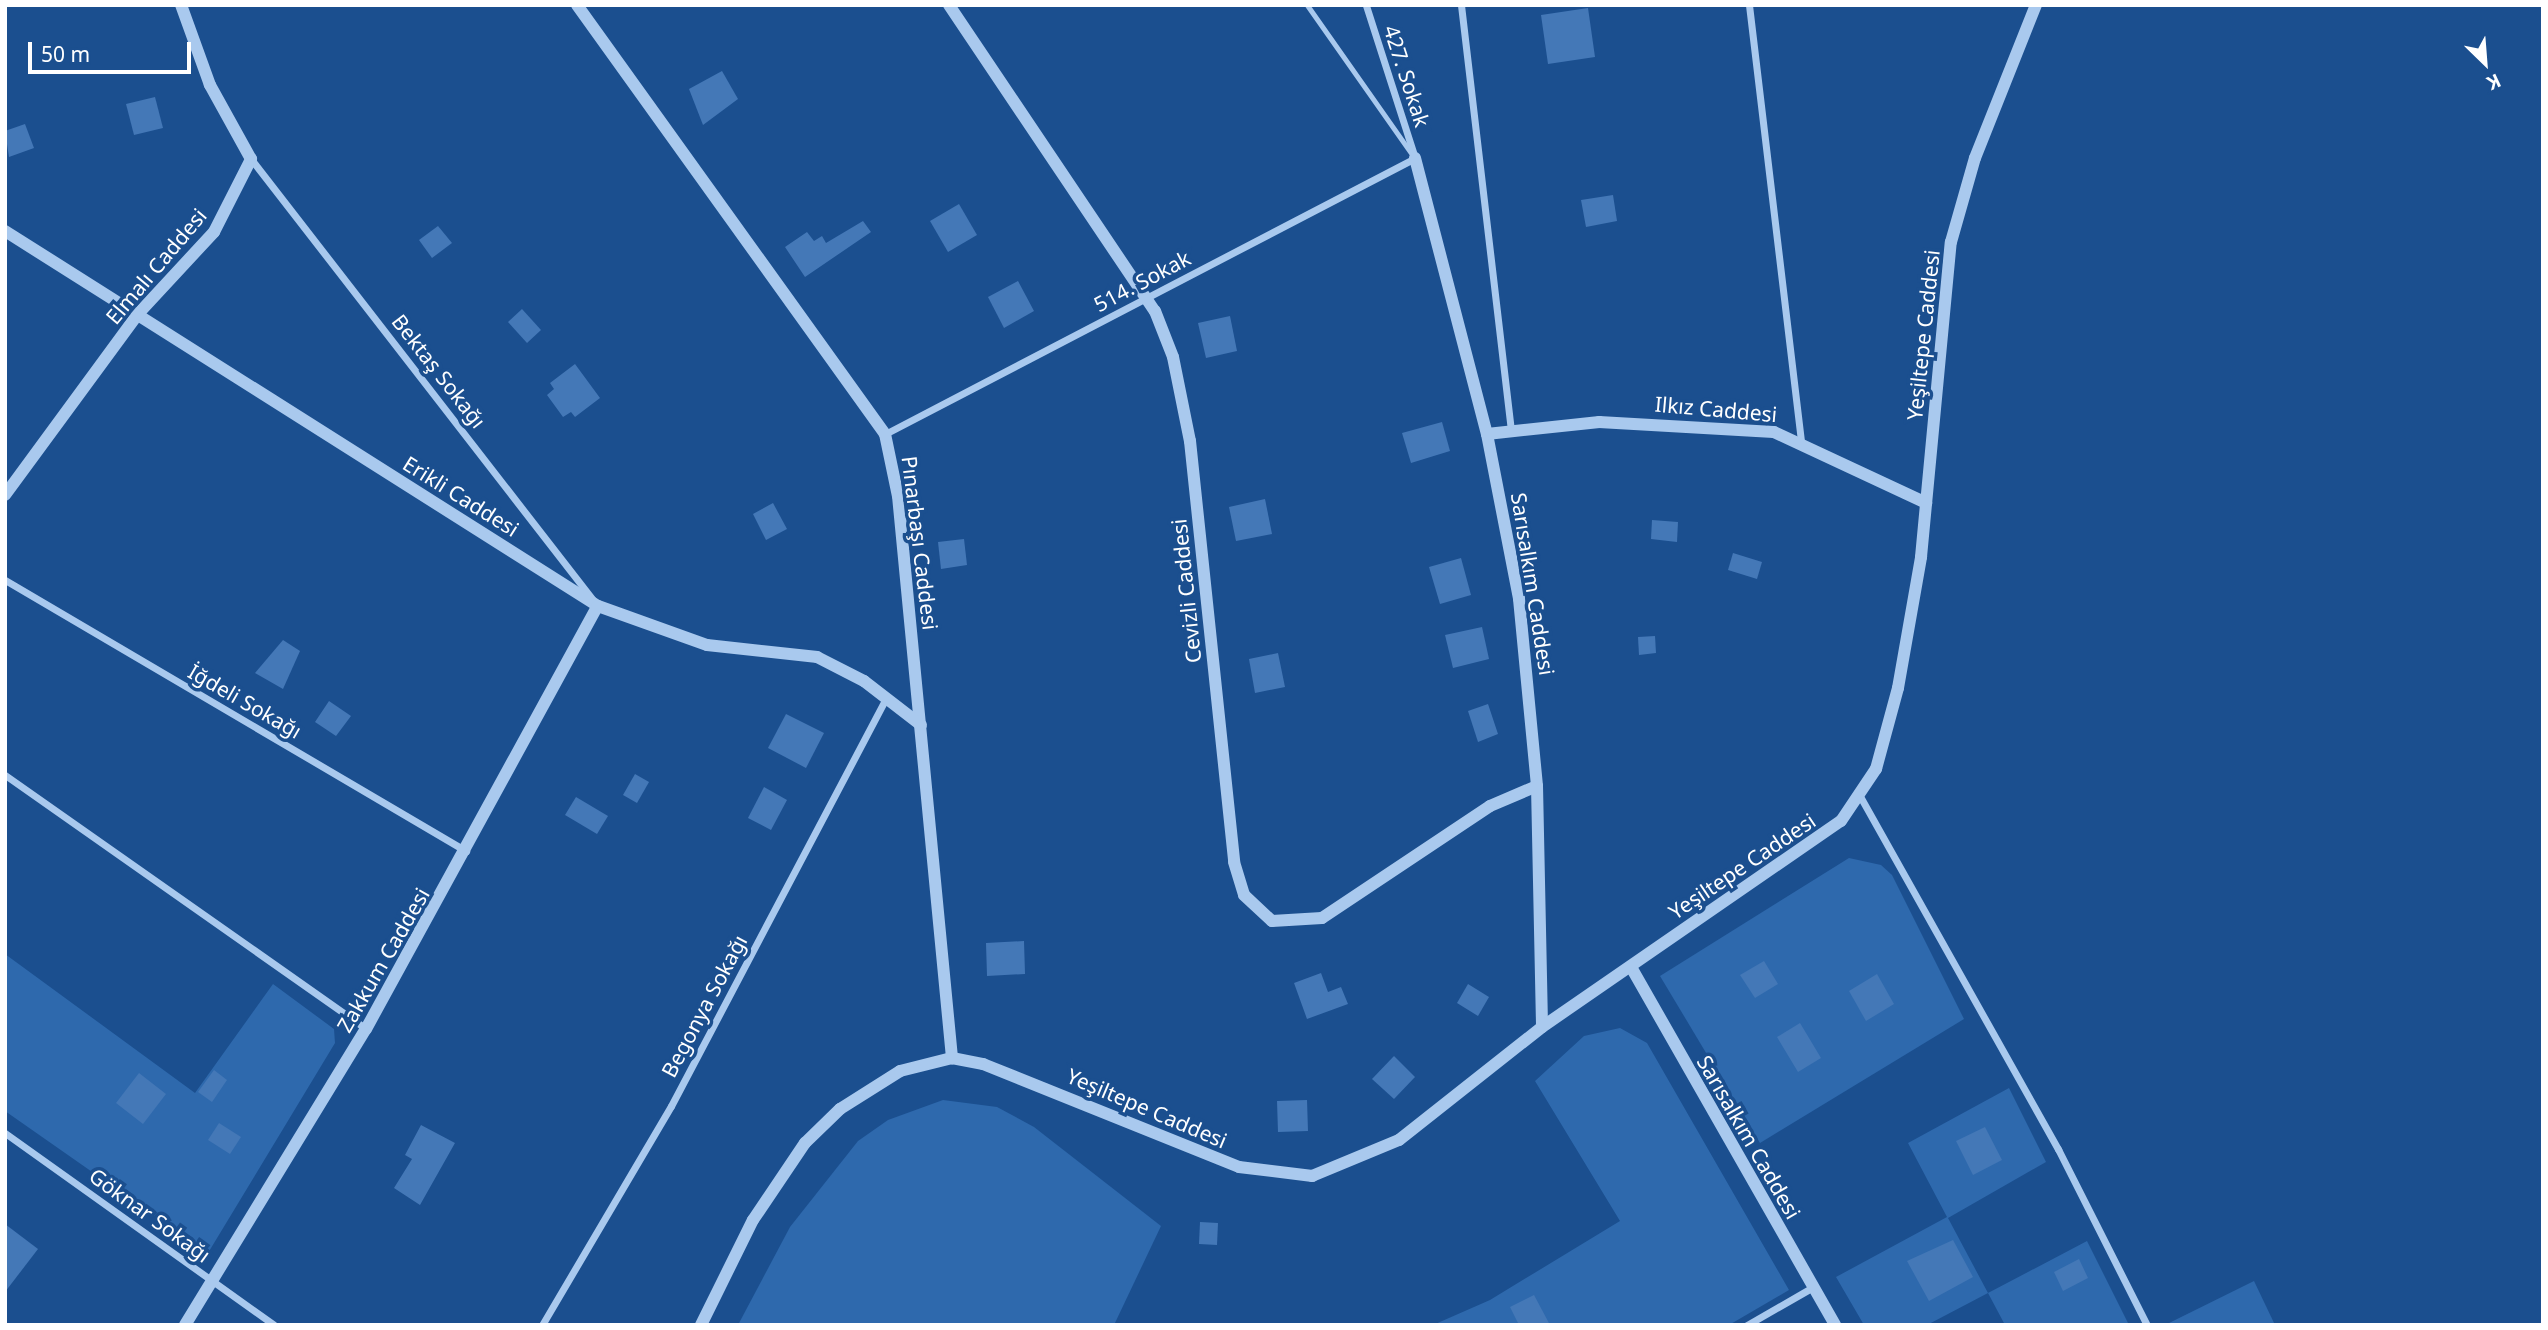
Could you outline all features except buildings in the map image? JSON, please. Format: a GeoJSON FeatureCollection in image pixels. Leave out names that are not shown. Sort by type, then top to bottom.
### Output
{"type":"FeatureCollection","features":[{"type":"Feature","properties":{"kind":"street"},"geometry":{"type":"LineString","coordinates":[[181,5],[210,85],[251,159]]}},
{"type":"Feature","properties":{"kind":"street","name":"Pınarbaşı Caddesi"},"geometry":{"type":"LineString","coordinates":[[577,5],[885,434],[898,496],[952,1058]]}},
{"type":"Feature","properties":{"kind":"street","name":"Cevizli Caddesi"},"geometry":{"type":"LineString","coordinates":[[949,5],[1146,298],[1173,357],[1190,441],[1234,862],[1244,895],[1272,920],[1322,918],[1490,806],[1537,786]]}},
{"type":"Feature","properties":{"kind":"street","name":"427. Sokak"},"geometry":{"type":"LineString","coordinates":[[1366,5],[1415,158]]}},
{"type":"Feature","properties":{"kind":"street"},"geometry":{"type":"LineString","coordinates":[[1461,5],[1511,431]]}},
{"type":"Feature","properties":{"kind":"street"},"geometry":{"type":"LineString","coordinates":[[1749,5],[1801,439]]}},
{"type":"Feature","properties":{"kind":"street","name":"Yeşiltepe Caddesi"},"geometry":{"type":"LineString","coordinates":[[952,1058],[1016,1074],[1239,1167],[1312,1176],[1399,1140],[1542,1027],[1817,842],[1861,798],[1876,769],[1898,688],[1926,503],[1951,242],[1975,158],[2036,5]]}},
{"type":"Feature","properties":{"kind":"street","name":"514. Sokak"},"geometry":{"type":"LineString","coordinates":[[885,434],[1415,158]]}},
{"type":"Feature","properties":{"kind":"street","name":"Sarısalkım Caddesi"},"geometry":{"type":"LineString","coordinates":[[1415,158],[1487,434],[1519,599],[1537,786],[1542,1027]]}},
{"type":"Feature","properties":{"kind":"street","name":"Elmalı Caddesi"},"geometry":{"type":"LineString","coordinates":[[5,495],[138,314],[214,232],[251,159]]}},
{"type":"Feature","properties":{"kind":"street","name":"Bektaş Sokağı"},"geometry":{"type":"LineString","coordinates":[[251,159],[598,606]]}},
{"type":"Feature","properties":{"kind":"street","name":"Erikli Caddesi"},"geometry":{"type":"LineString","coordinates":[[5,231],[598,606],[707,645],[817,657],[886,698],[921,725]]}},
{"type":"Feature","properties":{"kind":"street","name":"Ilkız Caddesi"},"geometry":{"type":"LineString","coordinates":[[1487,434],[1599,422],[1693,423],[1801,439],[1926,503]]}},
{"type":"Feature","properties":{"kind":"street","name":"İğdeli Sokağı"},"geometry":{"type":"LineString","coordinates":[[5,580],[467,851]]}},
{"type":"Feature","properties":{"kind":"street","name":"Zakkum Caddesi"},"geometry":{"type":"LineString","coordinates":[[185,1325],[214,1282],[366,1029],[467,851],[598,606]]}},
{"type":"Feature","properties":{"kind":"street","name":"Begonya Sokağı"},"geometry":{"type":"LineString","coordinates":[[542,1325],[671,1106],[886,698]]}},
{"type":"Feature","properties":{"kind":"street"},"geometry":{"type":"LineString","coordinates":[[5,775],[366,1029]]}},
{"type":"Feature","properties":{"kind":"street"},"geometry":{"type":"LineString","coordinates":[[1861,798],[2059,1149],[2147,1325]]}},
{"type":"Feature","properties":{"kind":"street","name":"Sarısalkım Caddesi"},"geometry":{"type":"LineString","coordinates":[[1631,967],[1835,1325]]}},
{"type":"Feature","properties":{"kind":"street"},"geometry":{"type":"LineString","coordinates":[[701,1325],[753,1220],[805,1143],[870,1087],[924,1061],[952,1058]]}},
{"type":"Feature","properties":{"kind":"street","name":"Göknar Sokağı"},"geometry":{"type":"LineString","coordinates":[[5,1133],[274,1325]]}},
{"type":"Feature","properties":{"kind":"street"},"geometry":{"type":"LineString","coordinates":[[1747,1325],[1813,1287]]}},
{"type":"Feature","properties":{"kind":"lane"},"geometry":{"type":"LineString","coordinates":[[1307,5],[1415,158]]}},
{"type":"Feature","properties":{"kind":"shaded area"},"geometry":{"type":"Polygon","coordinates":[[[1849,858],[1881,865],[1892,875],[1964,1019],[1760,1143],[1660,976],[1849,858]]]}},
{"type":"Feature","properties":{"kind":"shaded area"},"geometry":{"type":"Polygon","coordinates":[[[5,954],[195,1093],[273,984],[334,1029],[335,1043],[208,1253],[5,1111],[5,954]]]}},
{"type":"Feature","properties":{"kind":"shaded area"},"geometry":{"type":"Polygon","coordinates":[[[1620,1028],[1647,1043],[1789,1290],[1729,1325],[1433,1325],[1490,1300],[1620,1221],[1535,1081],[1584,1036],[1620,1028]]]}},
{"type":"Feature","properties":{"kind":"shaded area"},"geometry":{"type":"Polygon","coordinates":[[[2009,1088],[2046,1162],[1948,1218],[1988,1293],[1927,1325],[1864,1325],[1836,1277],[1947,1217],[1908,1143],[2009,1088]]]}},
{"type":"Feature","properties":{"kind":"shaded area"},"geometry":{"type":"Polygon","coordinates":[[[943,1100],[997,1107],[1034,1127],[1161,1226],[1114,1325],[738,1325],[790,1227],[858,1141],[888,1120],[943,1100]]]}},
{"type":"Feature","properties":{"kind":"shaded area"},"geometry":{"type":"Polygon","coordinates":[[[2087,1241],[2129,1325],[2005,1325],[1988,1293],[2087,1241]]]}},
{"type":"Feature","properties":{"kind":"shaded area"},"geometry":{"type":"Polygon","coordinates":[[[2254,1281],[2275,1325],[2165,1325],[2254,1281]]]}}]}
